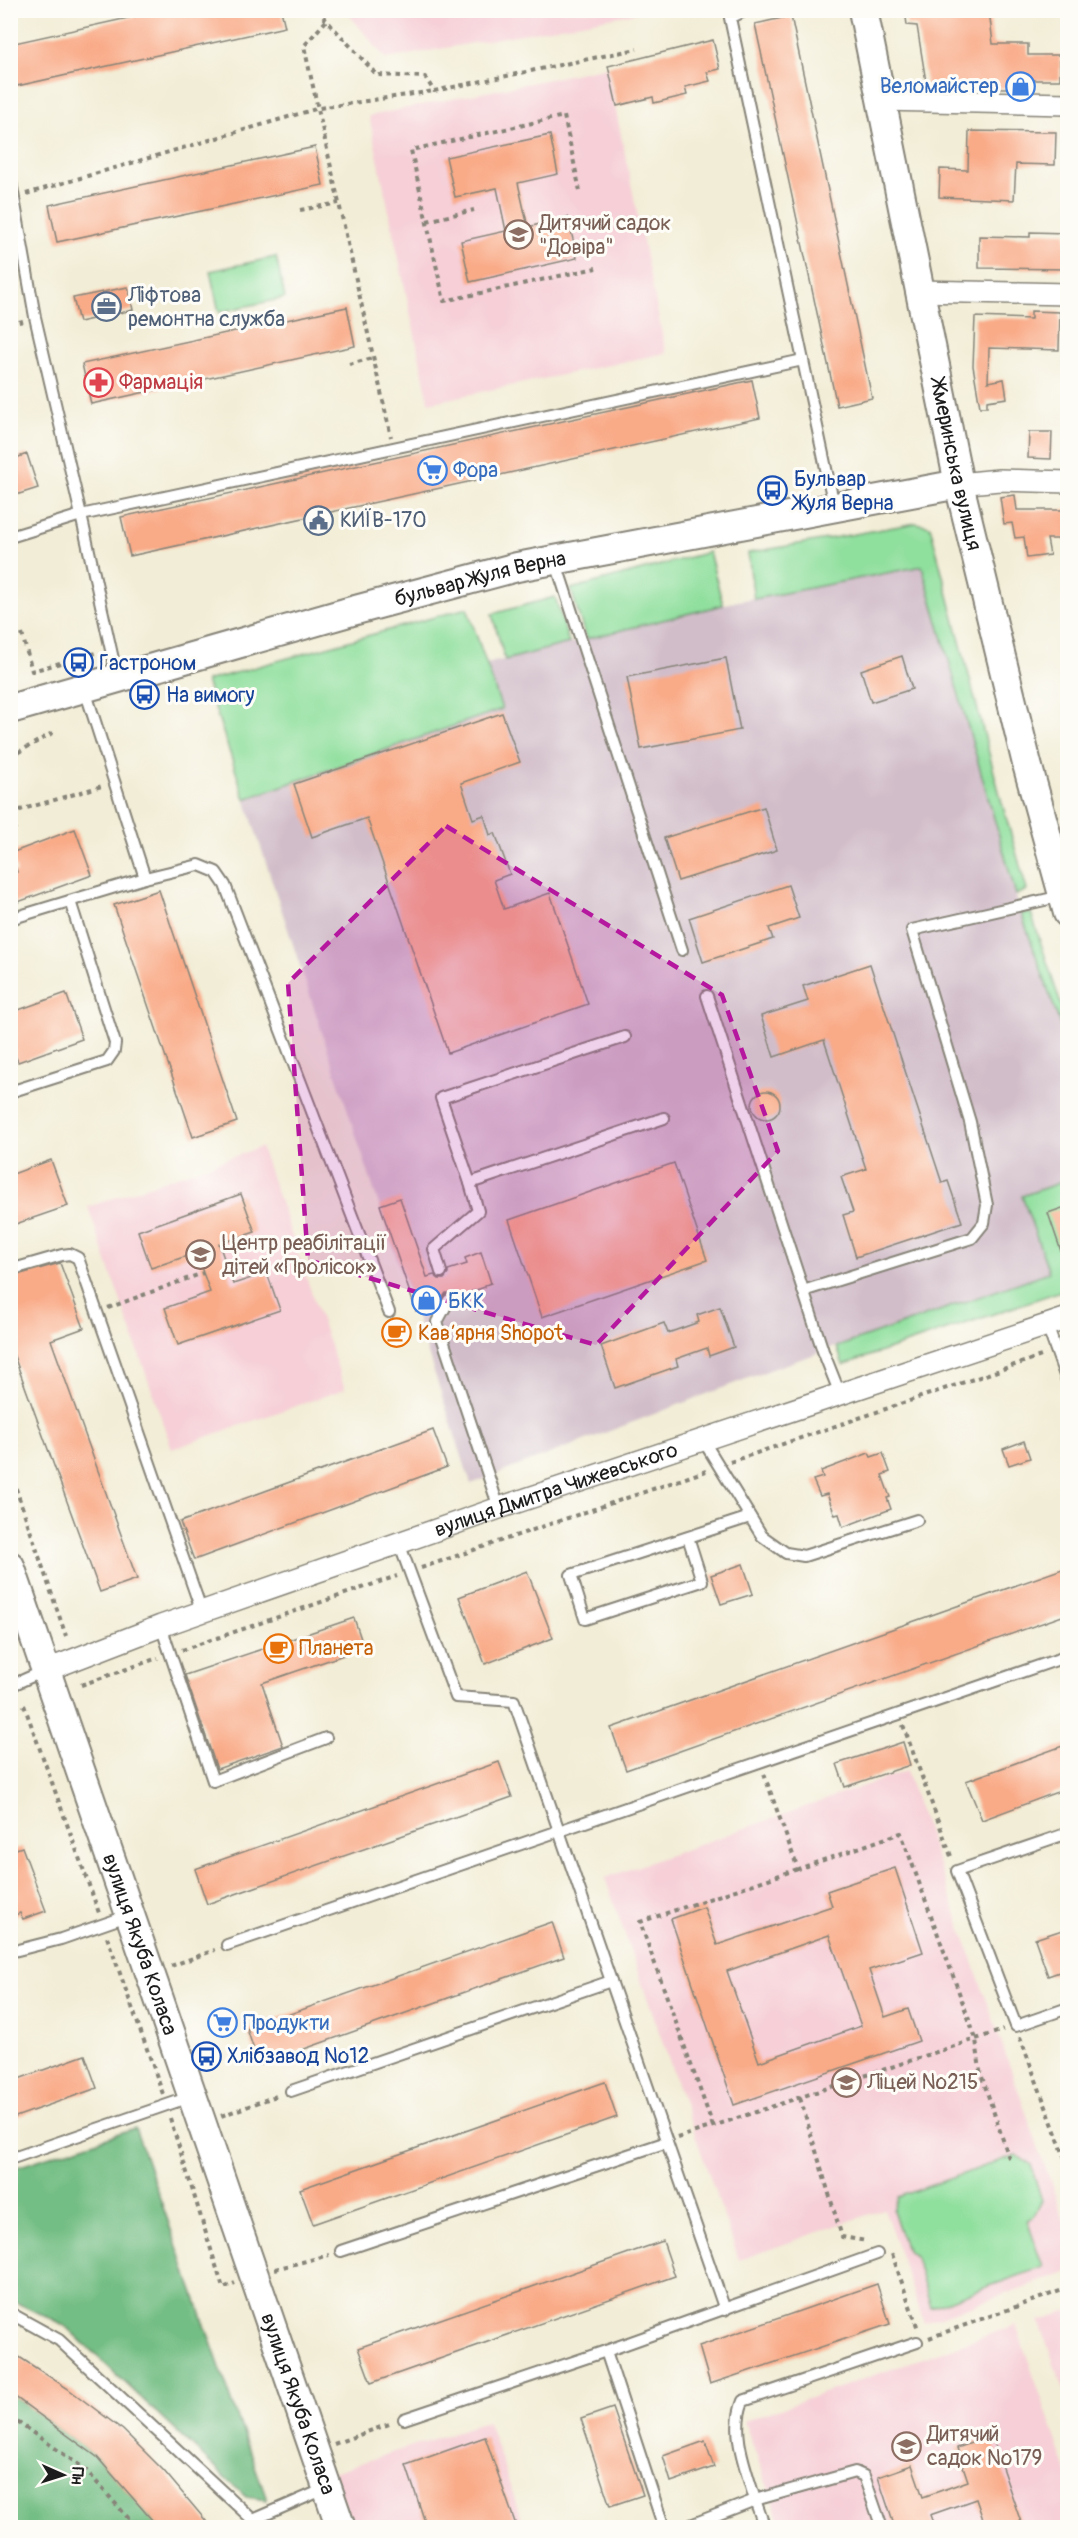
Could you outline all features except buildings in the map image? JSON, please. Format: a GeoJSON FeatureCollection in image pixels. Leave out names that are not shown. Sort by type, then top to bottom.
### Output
{"type":"FeatureCollection","features":[{"type":"Feature","properties":{"kind":"street","name":"Жмеринська вулиця"},"geometry":{"type":"LineString","coordinates":[[863,10],[918,291],[959,484],[1024,753],[1065,904]]}},
{"type":"Feature","properties":{"kind":"street"},"geometry":{"type":"LineString","coordinates":[[881,100],[1068,104]]}},
{"type":"Feature","properties":{"kind":"street"},"geometry":{"type":"LineString","coordinates":[[918,291],[1068,294]]}},
{"type":"Feature","properties":{"kind":"street"},"geometry":{"type":"LineString","coordinates":[[959,484],[999,480],[1068,482]]}},
{"type":"Feature","properties":{"kind":"street","name":"бульвар Жуля Верна"},"geometry":{"type":"LineString","coordinates":[[10,709],[363,608],[517,567],[959,484]]}},
{"type":"Feature","properties":{"kind":"street","name":"вулиця Дмитра Чижевського"},"geometry":{"type":"LineString","coordinates":[[47,1670],[161,1626],[499,1508],[1068,1318]]}},
{"type":"Feature","properties":{"kind":"street","name":"вулиця Якуба Коласа"},"geometry":{"type":"LineString","coordinates":[[10,1566],[341,2528]]}},
{"type":"Feature","properties":{"kind":"lane"},"geometry":{"type":"LineString","coordinates":[[746,10],[730,18],[834,506]]}},
{"type":"Feature","properties":{"kind":"lane"},"geometry":{"type":"LineString","coordinates":[[10,176],[35,317],[117,677]]}},
{"type":"Feature","properties":{"kind":"lane"},"geometry":{"type":"LineString","coordinates":[[10,537],[81,515],[803,360]]}},
{"type":"Feature","properties":{"kind":"lane"},"geometry":{"type":"LineString","coordinates":[[555,560],[682,950]]}},
{"type":"Feature","properties":{"kind":"lane"},"geometry":{"type":"LineString","coordinates":[[84,687],[145,878]]}},
{"type":"Feature","properties":{"kind":"lane"},"geometry":{"type":"LineString","coordinates":[[10,919],[145,878],[199,865],[216,872],[225,885],[388,1312]]}},
{"type":"Feature","properties":{"kind":"lane"},"geometry":{"type":"LineString","coordinates":[[10,1092],[107,1061],[114,1051],[115,1043],[70,901]]}},
{"type":"Feature","properties":{"kind":"lane"},"geometry":{"type":"LineString","coordinates":[[803,1291],[972,1238],[984,1223],[987,1205],[970,1122],[912,930],[1065,904]]}},
{"type":"Feature","properties":{"kind":"lane"},"geometry":{"type":"LineString","coordinates":[[707,996],[823,1351],[840,1394]]}},
{"type":"Feature","properties":{"kind":"lane"},"geometry":{"type":"LineString","coordinates":[[441,1272],[434,1249],[478,1211],[441,1098],[625,1037]]}},
{"type":"Feature","properties":{"kind":"lane"},"geometry":{"type":"LineString","coordinates":[[470,1183],[664,1118]]}},
{"type":"Feature","properties":{"kind":"lane"},"geometry":{"type":"LineString","coordinates":[[10,1270],[70,1254],[78,1258],[202,1612]]}},
{"type":"Feature","properties":{"kind":"lane"},"geometry":{"type":"LineString","coordinates":[[449,1300],[436,1322],[499,1508]]}},
{"type":"Feature","properties":{"kind":"lane"},"geometry":{"type":"LineString","coordinates":[[1047,1325],[1068,1384]]}},
{"type":"Feature","properties":{"kind":"lane"},"geometry":{"type":"LineString","coordinates":[[703,1440],[762,1536],[786,1553],[804,1556],[917,1520]]}},
{"type":"Feature","properties":{"kind":"lane"},"geometry":{"type":"LineString","coordinates":[[688,1537],[702,1581],[585,1619],[571,1575],[688,1537],[750,1517]]}},
{"type":"Feature","properties":{"kind":"lane"},"geometry":{"type":"LineString","coordinates":[[399,1543],[456,1697],[514,1701],[724,2310]]}},
{"type":"Feature","properties":{"kind":"lane"},"geometry":{"type":"LineString","coordinates":[[161,1626],[213,1781],[326,1738]]}},
{"type":"Feature","properties":{"kind":"lane"},"geometry":{"type":"LineString","coordinates":[[227,1945],[1068,1656]]}},
{"type":"Feature","properties":{"kind":"lane"},"geometry":{"type":"LineString","coordinates":[[10,1686],[47,1670]]}},
{"type":"Feature","properties":{"kind":"lane"},"geometry":{"type":"LineString","coordinates":[[1068,1833],[957,1871],[1016,2026],[1068,2008]]}},
{"type":"Feature","properties":{"kind":"lane"},"geometry":{"type":"LineString","coordinates":[[10,1952],[103,1926],[131,1915]]}},
{"type":"Feature","properties":{"kind":"lane"},"geometry":{"type":"LineString","coordinates":[[291,2091],[611,1981]]}},
{"type":"Feature","properties":{"kind":"lane"},"geometry":{"type":"LineString","coordinates":[[10,2160],[193,2096]]}},
{"type":"Feature","properties":{"kind":"lane"},"geometry":{"type":"LineString","coordinates":[[342,2251],[667,2142]]}},
{"type":"Feature","properties":{"kind":"lane"},"geometry":{"type":"LineString","coordinates":[[404,2419],[724,2310],[880,2251]]}},
{"type":"Feature","properties":{"kind":"lane"},"geometry":{"type":"LineString","coordinates":[[10,2313],[59,2340],[255,2524],[328,2487]]}},
{"type":"Feature","properties":{"kind":"lane"},"geometry":{"type":"LineString","coordinates":[[765,2528],[738,2441],[737,2415],[743,2401],[919,2341]]}},
{"type":"Feature","properties":{"kind":"lane"},"geometry":{"type":"LineString","coordinates":[[606,2351],[664,2528]]}},
{"type":"Feature","properties":{"kind":"lane"},"geometry":{"type":"LineString","coordinates":[[683,2528],[755,2500],[855,2472],[864,2476],[882,2528]]}},
{"type":"Feature","properties":{"kind":"path"},"geometry":{"type":"LineString","coordinates":[[317,10],[376,75],[425,77],[434,91]]}},
{"type":"Feature","properties":{"kind":"path"},"geometry":{"type":"LineString","coordinates":[[326,21],[303,46],[319,108],[393,448]]}},
{"type":"Feature","properties":{"kind":"path"},"geometry":{"type":"LineString","coordinates":[[15,197],[319,108],[434,91],[637,49]]}},
{"type":"Feature","properties":{"kind":"path"},"geometry":{"type":"LineString","coordinates":[[580,191],[564,116],[411,150],[444,301],[596,268]]}},
{"type":"Feature","properties":{"kind":"path"},"geometry":{"type":"LineString","coordinates":[[300,210],[339,203]]}},
{"type":"Feature","properties":{"kind":"path"},"geometry":{"type":"LineString","coordinates":[[427,221],[474,210]]}},
{"type":"Feature","properties":{"kind":"path"},"geometry":{"type":"LineString","coordinates":[[349,364],[373,358]]}},
{"type":"Feature","properties":{"kind":"path"},"geometry":{"type":"LineString","coordinates":[[22,634],[32,670],[110,649]]}},
{"type":"Feature","properties":{"kind":"path"},"geometry":{"type":"LineString","coordinates":[[10,757],[54,732]]}},
{"type":"Feature","properties":{"kind":"path"},"geometry":{"type":"LineString","coordinates":[[10,833],[16,831],[10,815],[114,783]]}},
{"type":"Feature","properties":{"kind":"path"},"geometry":{"type":"LineString","coordinates":[[10,977],[14,987],[10,988]]}},
{"type":"Feature","properties":{"kind":"path"},"geometry":{"type":"LineString","coordinates":[[97,1312],[203,1273]]}},
{"type":"Feature","properties":{"kind":"path"},"geometry":{"type":"LineString","coordinates":[[81,1685],[1056,1351]]}},
{"type":"Feature","properties":{"kind":"path"},"geometry":{"type":"LineString","coordinates":[[10,1471],[66,1636]]}},
{"type":"Feature","properties":{"kind":"path"},"geometry":{"type":"LineString","coordinates":[[24,1705],[162,2086]]}},
{"type":"Feature","properties":{"kind":"path"},"geometry":{"type":"LineString","coordinates":[[899,1714],[957,1871]]}},
{"type":"Feature","properties":{"kind":"path"},"geometry":{"type":"LineString","coordinates":[[759,1762],[798,1869]]}},
{"type":"Feature","properties":{"kind":"path"},"geometry":{"type":"LineString","coordinates":[[714,2126],[640,1922],[901,1833],[976,2039],[980,2071],[1009,2158]]}},
{"type":"Feature","properties":{"kind":"path"},"geometry":{"type":"LineString","coordinates":[[169,1967],[227,1945]]}},
{"type":"Feature","properties":{"kind":"path"},"geometry":{"type":"LineString","coordinates":[[667,2142],[1016,2026],[1068,2166]]}},
{"type":"Feature","properties":{"kind":"path"},"geometry":{"type":"LineString","coordinates":[[219,2117],[291,2091]]}},
{"type":"Feature","properties":{"kind":"path"},"geometry":{"type":"LineString","coordinates":[[800,2098],[842,2237],[869,2242]]}},
{"type":"Feature","properties":{"kind":"path"},"geometry":{"type":"LineString","coordinates":[[880,2251],[891,2252],[919,2341],[1068,2288]]}},
{"type":"Feature","properties":{"kind":"path"},"geometry":{"type":"LineString","coordinates":[[10,2416],[85,2469],[137,2528]]}},
{"type":"Feature","properties":{"kind":"path"},"geometry":{"type":"LineString","coordinates":[[330,2445],[404,2419]]}},
{"type":"Feature","properties":{"kind":"highlighted area"},"geometry":{"type":"Polygon","coordinates":[[[446,826],[722,995],[778,1151],[596,1345],[308,1260],[288,983],[446,826]]]}},
{"type":"Feature","properties":{"kind":"shaded area"},"geometry":{"type":"Polygon","coordinates":[[[346,11],[647,11],[386,59],[346,11]]]}},
{"type":"Feature","properties":{"kind":"shaded area","name":"Дитячий садок \"Довіра\""},"geometry":{"type":"Polygon","coordinates":[[[607,67],[666,353],[429,403],[369,116],[607,67]]]}},
{"type":"Feature","properties":{"kind":"shaded area"},"geometry":{"type":"Polygon","coordinates":[[[922,566],[1018,905],[1067,1044],[1067,1180],[1022,1196],[1050,1272],[775,1368],[471,1484],[245,799],[502,709],[486,664],[738,601],[922,566]]]}},
{"type":"Feature","properties":{"kind":"shaded area","name":"Центр реабілітації дітей «Пролісок»"},"geometry":{"type":"Polygon","coordinates":[[[261,1147],[345,1389],[172,1449],[88,1207],[261,1147]]]}},
{"type":"Feature","properties":{"kind":"shaded area","name":"Ліцей №215"},"geometry":{"type":"Polygon","coordinates":[[[906,1771],[1067,2229],[1067,2272],[924,2323],[884,2209],[739,2260],[605,1878],[906,1771]]]}},
{"type":"Feature","properties":{"kind":"shaded area"},"geometry":{"type":"Polygon","coordinates":[[[1068,2311],[1067,2401],[1039,2321],[1068,2311]]]}},
{"type":"Feature","properties":{"kind":"shaded area","name":"Дитячий садок №179"},"geometry":{"type":"Polygon","coordinates":[[[1016,2325],[1067,2471],[1067,2527],[782,2527],[744,2421],[1016,2325]]]}},
{"type":"Feature","properties":{"kind":"shaded area"},"geometry":{"type":"Polygon","coordinates":[[[488,2421],[524,2527],[352,2527],[333,2472],[488,2421]]]}},
{"type":"Feature","properties":{"kind":"green space"},"geometry":{"type":"Polygon","coordinates":[[[276,257],[285,298],[219,312],[210,271],[276,257]]]}},
{"type":"Feature","properties":{"kind":"green space"},"geometry":{"type":"Polygon","coordinates":[[[916,523],[930,526],[1027,890],[1016,895],[922,566],[754,599],[748,553],[916,523]]]}},
{"type":"Feature","properties":{"kind":"green space"},"geometry":{"type":"Polygon","coordinates":[[[709,552],[723,605],[586,639],[571,589],[709,552]]]}},
{"type":"Feature","properties":{"kind":"green space"},"geometry":{"type":"Polygon","coordinates":[[[555,597],[569,643],[505,660],[492,614],[555,597]]]}},
{"type":"Feature","properties":{"kind":"green space"},"geometry":{"type":"Polygon","coordinates":[[[467,608],[502,709],[245,799],[206,681],[467,608]]]}},
{"type":"Feature","properties":{"kind":"green space"},"geometry":{"type":"Polygon","coordinates":[[[1021,913],[1031,913],[1067,1023],[1067,1044],[1021,913]]]}},
{"type":"Feature","properties":{"kind":"green space"},"geometry":{"type":"Polygon","coordinates":[[[1067,1180],[1067,1289],[843,1365],[837,1347],[1049,1272],[1022,1196],[1067,1180]]]}},
{"type":"Feature","properties":{"kind":"green space"},"geometry":{"type":"Polygon","coordinates":[[[135,2128],[267,2500],[246,2497],[65,2326],[11,2300],[11,2169],[135,2128]]]}},
{"type":"Feature","properties":{"kind":"green space"},"geometry":{"type":"Polygon","coordinates":[[[1016,2155],[1031,2165],[1042,2201],[1033,2217],[1027,2220],[1043,2267],[931,2307],[915,2257],[906,2250],[893,2210],[898,2197],[1016,2155]]]}},
{"type":"Feature","properties":{"kind":"green space"},"geometry":{"type":"Polygon","coordinates":[[[10,2393],[97,2457],[159,2527],[11,2527],[10,2393]]]}},
{"type":"Feature","properties":{"kind":"place","name":"Веломайстер"},"geometry":{"type":"Point","coordinates":[1020,86]}},
{"type":"Feature","properties":{"kind":"place","name":"Дитячий садок \"Довіра\""},"geometry":{"type":"Point","coordinates":[518,235]}},
{"type":"Feature","properties":{"kind":"place","name":"Ліфтова ремонтна служба"},"geometry":{"type":"Point","coordinates":[107,307]}},
{"type":"Feature","properties":{"kind":"place","name":"Фармація"},"geometry":{"type":"Point","coordinates":[98,382]}},
{"type":"Feature","properties":{"kind":"place","name":"Фора"},"geometry":{"type":"Point","coordinates":[432,470]}},
{"type":"Feature","properties":{"kind":"place","name":"Бульвар Жуля Верна"},"geometry":{"type":"Point","coordinates":[773,491]}},
{"type":"Feature","properties":{"kind":"place","name":"КИЇВ-170"},"geometry":{"type":"Point","coordinates":[319,520]}},
{"type":"Feature","properties":{"kind":"place","name":"Гастроном"},"geometry":{"type":"Point","coordinates":[78,663]}},
{"type":"Feature","properties":{"kind":"place","name":"На вимогу"},"geometry":{"type":"Point","coordinates":[145,695]}},
{"type":"Feature","properties":{"kind":"place","name":"Центр реабілітації дітей «Пролісок»"},"geometry":{"type":"Point","coordinates":[201,1255]}},
{"type":"Feature","properties":{"kind":"place","name":"БКК"},"geometry":{"type":"Point","coordinates":[427,1301]}},
{"type":"Feature","properties":{"kind":"place","name":"Кавʼярня Shopot"},"geometry":{"type":"Point","coordinates":[397,1333]}},
{"type":"Feature","properties":{"kind":"place","name":"Планета"},"geometry":{"type":"Point","coordinates":[278,1648]}},
{"type":"Feature","properties":{"kind":"place","name":"Продукти"},"geometry":{"type":"Point","coordinates":[222,2023]}},
{"type":"Feature","properties":{"kind":"place","name":"Хлібзавод №12"},"geometry":{"type":"Point","coordinates":[206,2056]}},
{"type":"Feature","properties":{"kind":"place","name":"Ліцей №215"},"geometry":{"type":"Point","coordinates":[846,2082]}},
{"type":"Feature","properties":{"kind":"place","name":"Дитячий садок №179"},"geometry":{"type":"Point","coordinates":[906,2446]}}]}
